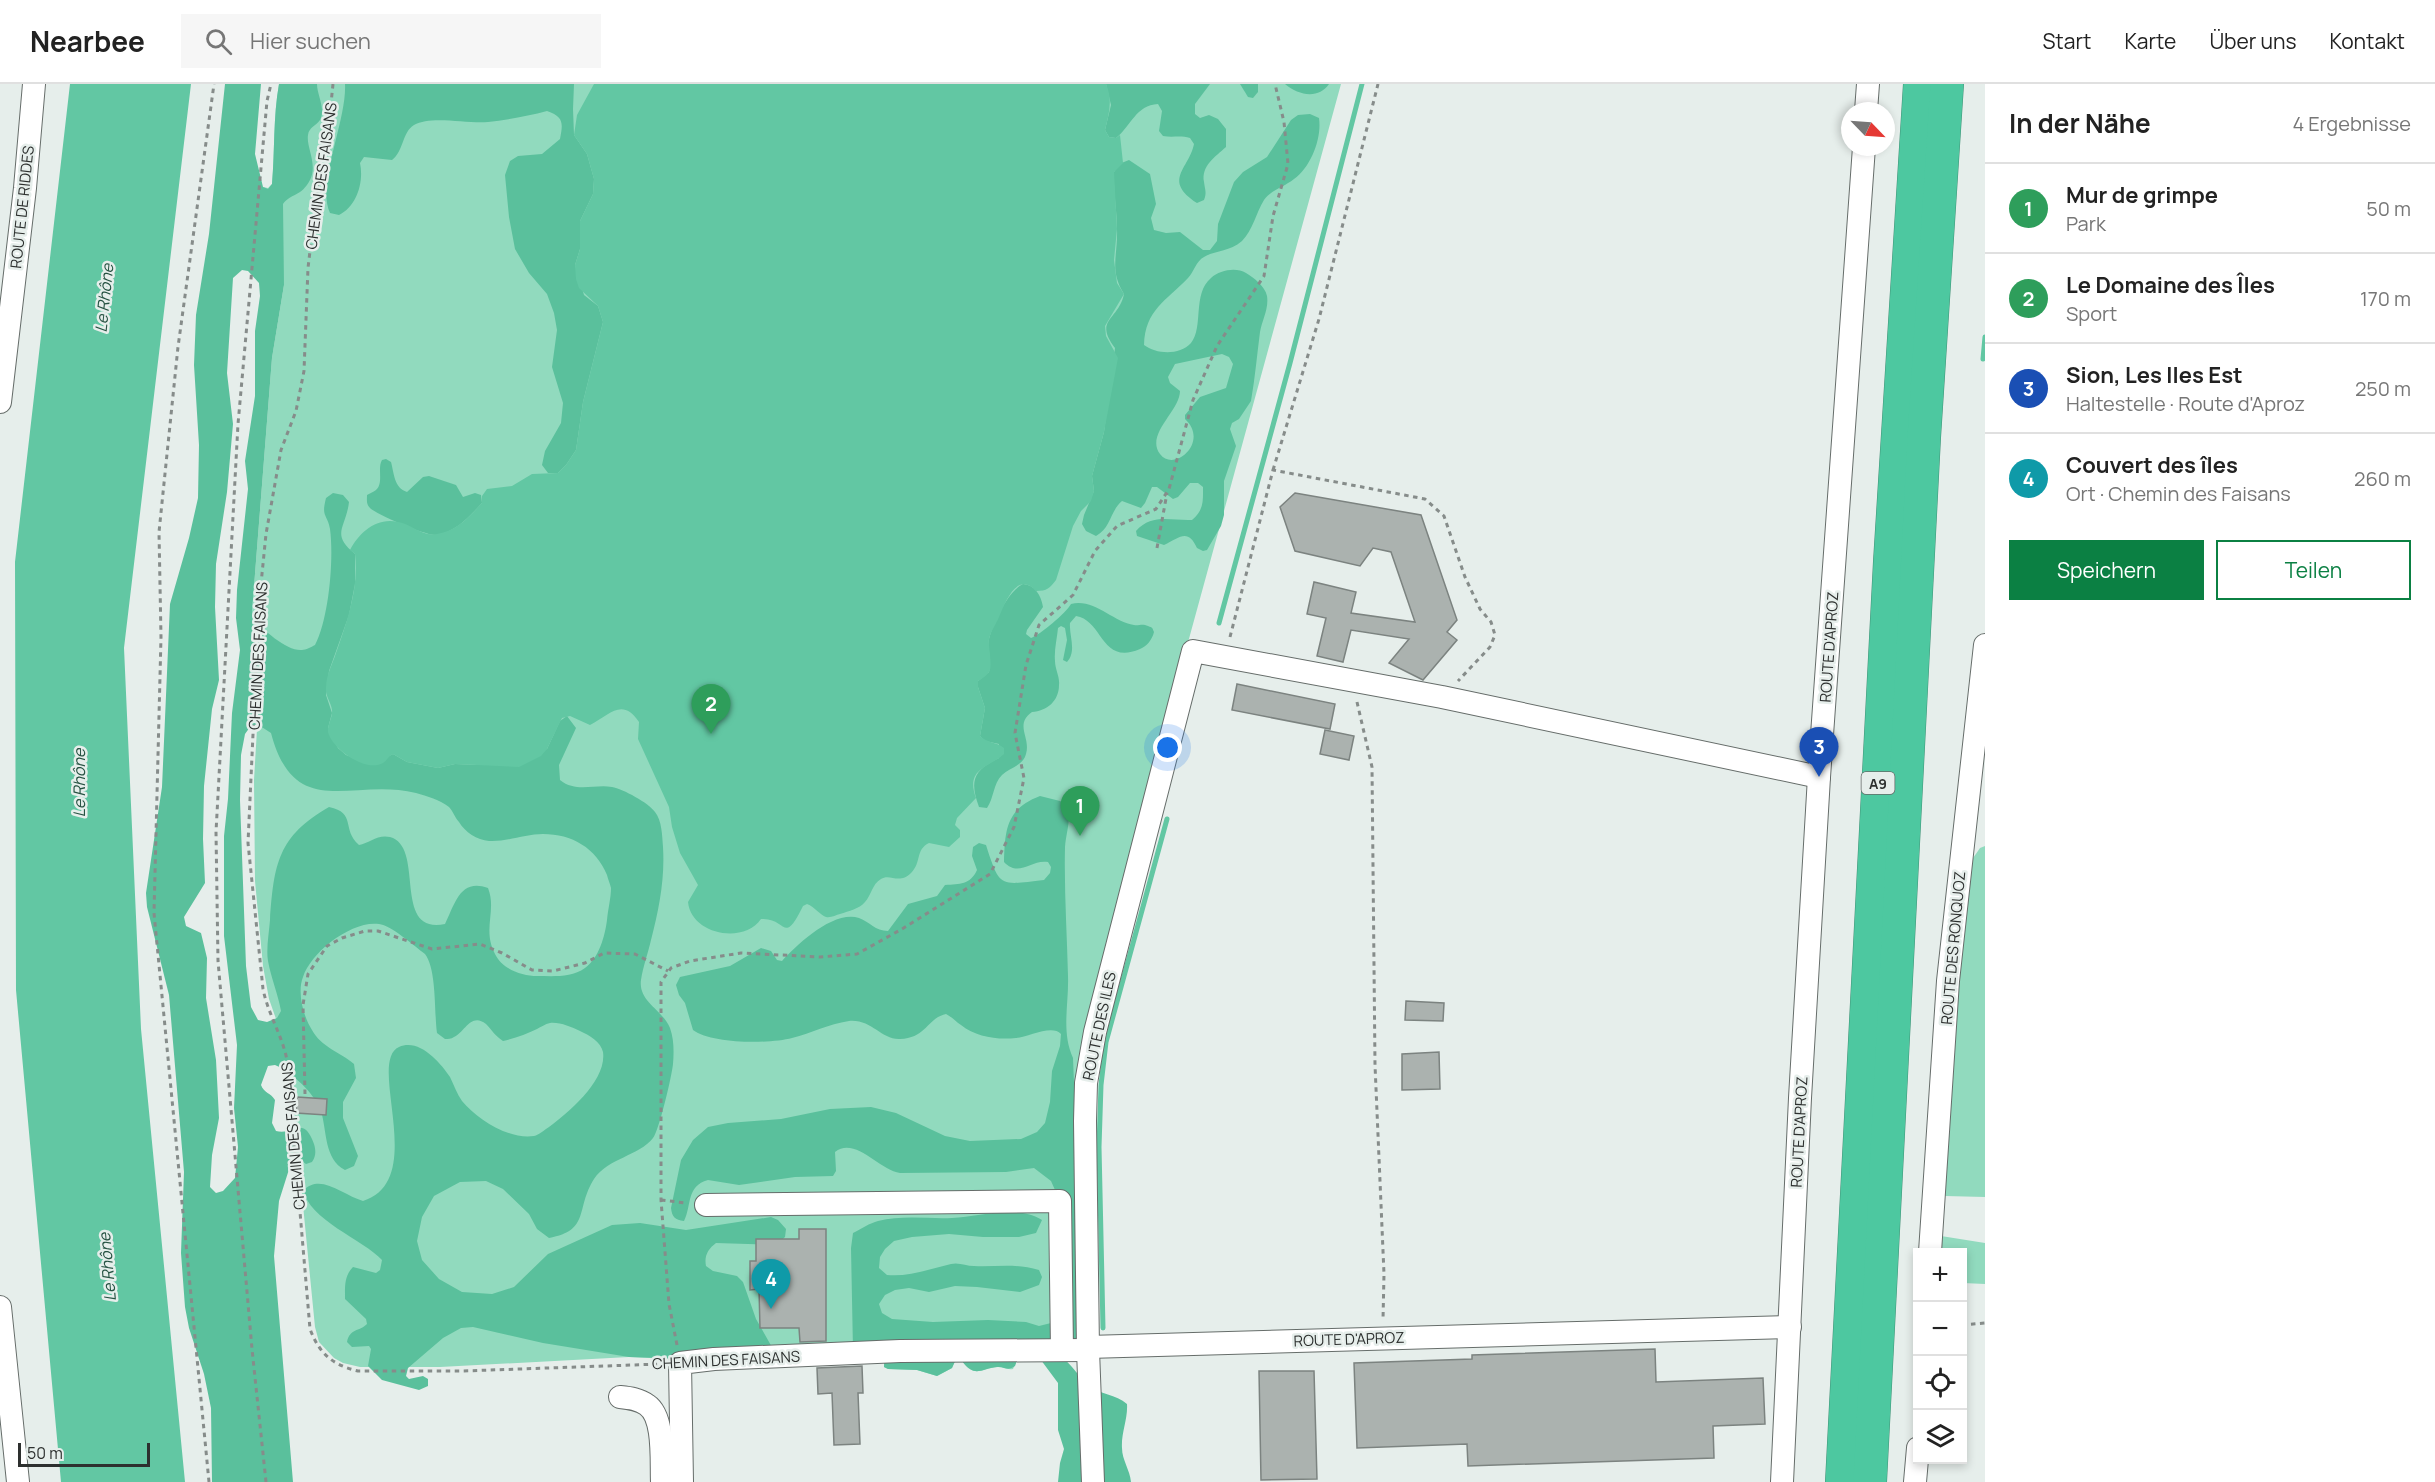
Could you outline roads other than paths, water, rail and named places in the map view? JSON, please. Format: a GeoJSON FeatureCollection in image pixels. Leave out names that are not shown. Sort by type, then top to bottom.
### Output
{"type":"FeatureCollection","features":[{"type":"Feature","properties":{"kind":"highway","name":"A9"},"geometry":{"type":"LineString","coordinates":[[1842,1482],[1890,551],[1920,84]]}},
{"type":"Feature","properties":{"kind":"highway","name":"A9"},"geometry":{"type":"LineString","coordinates":[[1870,1482],[1924,437],[1947,84]]}},
{"type":"Feature","properties":{"kind":"street","name":"ROUTE DE RIDDES"},"geometry":{"type":"LineString","coordinates":[[0,402],[25,188],[34,84]]}},
{"type":"Feature","properties":{"kind":"street"},"geometry":{"type":"LineString","coordinates":[[1867,102],[1868,84]]}},
{"type":"Feature","properties":{"kind":"street","name":"ROUTE D'APROZ"},"geometry":{"type":"LineString","coordinates":[[1782,1482],[1800,1098],[1819,777],[1863,156]]}},
{"type":"Feature","properties":{"kind":"street","name":"ROUTE DES RONQUOZ"},"geometry":{"type":"LineString","coordinates":[[1930,1248],[1948,981],[1976,823],[1985,645]]}},
{"type":"Feature","properties":{"kind":"street","name":"ROUTE DES ILES"},"geometry":{"type":"LineString","coordinates":[[1093,1482],[1088,1348],[1085,1121],[1090,1056],[1193,651],[1442,697],[1819,777]]}},
{"type":"Feature","properties":{"kind":"street"},"geometry":{"type":"LineString","coordinates":[[706,1205],[1060,1201],[1062,1350]]}},
{"type":"Feature","properties":{"kind":"street"},"geometry":{"type":"LineString","coordinates":[[0,1307],[18,1482]]}},
{"type":"Feature","properties":{"kind":"street","name":"ROUTE D'APROZ"},"geometry":{"type":"LineString","coordinates":[[1088,1348],[1383,1337],[1790,1327]]}},
{"type":"Feature","properties":{"kind":"street","name":"CHEMIN DES FAISANS"},"geometry":{"type":"LineString","coordinates":[[682,1482],[680,1363],[714,1359],[900,1351],[1088,1348]]}},
{"type":"Feature","properties":{"kind":"street"},"geometry":{"type":"LineString","coordinates":[[620,1397],[636,1399],[649,1406],[656,1416],[659,1426],[662,1482]]}},
{"type":"Feature","properties":{"kind":"street"},"geometry":{"type":"LineString","coordinates":[[1915,1482],[1916,1464]]}},
{"type":"Feature","properties":{"kind":"water","name":"Le Rhône"},"geometry":{"type":"Polygon","coordinates":[[[70,84],[191,84],[124,648],[141,1029],[185,1482],[61,1482],[16,990],[15,562],[70,84]]]}},
{"type":"Feature","properties":{"kind":"water"},"geometry":{"type":"Polygon","coordinates":[[[594,84],[1106,84],[1110,107],[1105,130],[1109,137],[1116,138],[1120,135],[1123,163],[1114,172],[1117,229],[1114,260],[1117,283],[1124,294],[1105,326],[1106,336],[1118,358],[1104,432],[1092,476],[1094,491],[1091,501],[1081,511],[1073,526],[1056,580],[1046,590],[1036,591],[1023,584],[1013,590],[991,633],[989,639],[990,669],[978,681],[985,708],[980,736],[1004,748],[1004,754],[976,775],[973,788],[976,798],[957,818],[955,825],[960,830],[960,837],[949,847],[929,843],[922,849],[911,873],[899,879],[888,877],[881,879],[863,904],[854,910],[828,917],[807,904],[803,906],[797,918],[788,928],[776,922],[761,919],[753,927],[742,932],[719,932],[698,922],[691,913],[688,902],[698,885],[680,853],[669,807],[638,739],[639,722],[627,711],[616,710],[590,725],[570,716],[562,718],[547,749],[541,756],[519,767],[455,764],[438,768],[407,762],[393,754],[383,763],[368,765],[343,752],[328,732],[332,710],[326,694],[326,683],[354,592],[355,554],[350,550],[363,532],[376,524],[390,521],[403,523],[427,534],[451,530],[462,523],[482,503],[482,496],[487,489],[512,486],[532,474],[558,473],[576,450],[583,402],[603,322],[598,306],[579,288],[575,265],[580,249],[580,221],[593,194],[594,179],[587,154],[574,135],[577,115],[594,84]]]}},
{"type":"Feature","properties":{"kind":"waterway"},"geometry":{"type":"LineString","coordinates":[[1219,623],[1290,363],[1362,84]]}},
{"type":"Feature","properties":{"kind":"waterway"},"geometry":{"type":"LineString","coordinates":[[1983,359],[1985,337]]}},
{"type":"Feature","properties":{"kind":"waterway"},"geometry":{"type":"LineString","coordinates":[[1103,1328],[1099,1147],[1101,1085],[1106,1042],[1167,819]]}},
{"type":"Feature","properties":{"kind":"place","name":"Le Domaine des Îles"},"geometry":{"type":"Point","coordinates":[711,734]}},
{"type":"Feature","properties":{"kind":"place","name":"Sion, Les Iles Est"},"geometry":{"type":"Point","coordinates":[1819,777]}},
{"type":"Feature","properties":{"kind":"place","name":"Mur de grimpe"},"geometry":{"type":"Point","coordinates":[1080,836]}},
{"type":"Feature","properties":{"kind":"place","name":"Couvert des îles"},"geometry":{"type":"Point","coordinates":[771,1309]}}]}
